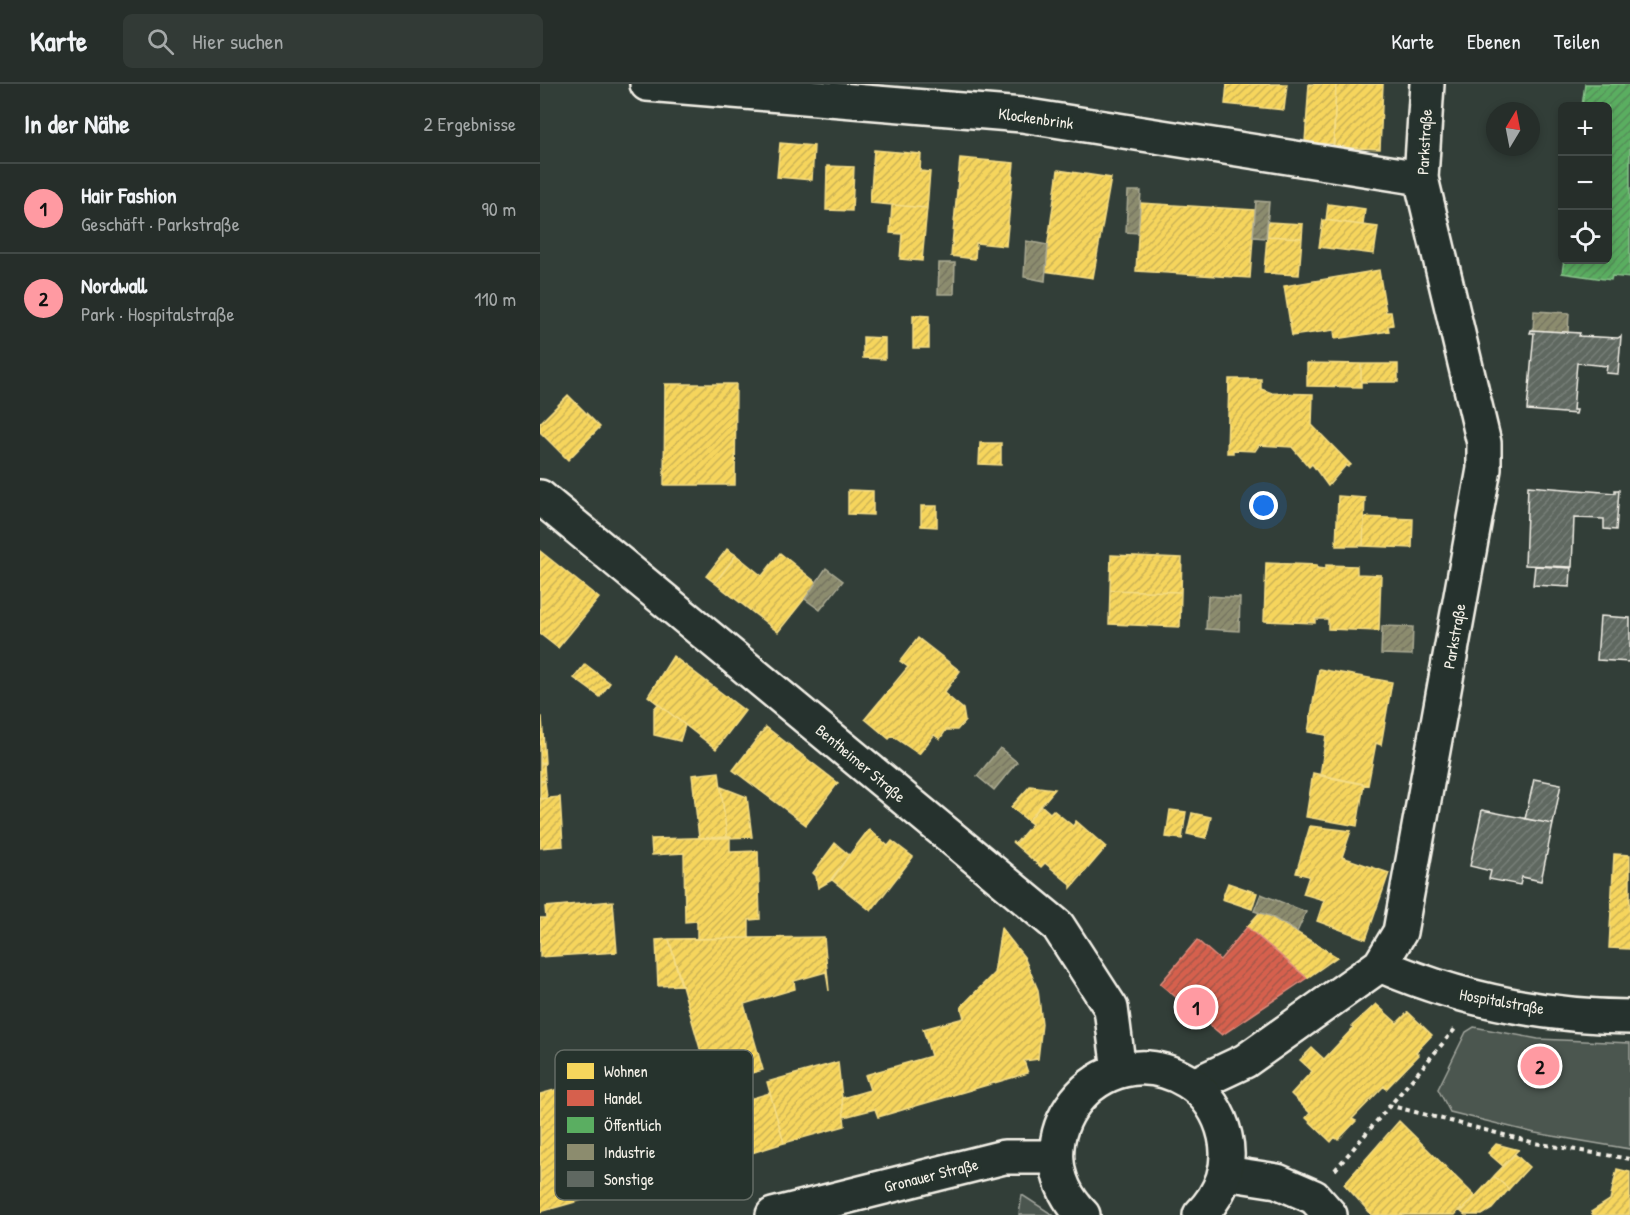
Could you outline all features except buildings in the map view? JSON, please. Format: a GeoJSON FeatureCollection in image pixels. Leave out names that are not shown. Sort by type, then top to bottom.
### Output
{"type":"FeatureCollection","features":[{"type":"Feature","properties":{"kind":"street","name":"Klockenbrink"},"geometry":{"type":"LineString","coordinates":[[647,84],[746,88],[1022,115],[1421,178]]}},
{"type":"Feature","properties":{"kind":"street","name":"Parkstraße"},"geometry":{"type":"LineString","coordinates":[[1194,1085],[1245,1061],[1380,965],[1400,932],[1484,469],[1484,443],[1421,178],[1427,84]]}},
{"type":"Feature","properties":{"kind":"street","name":"Bentheimer Straße"},"geometry":{"type":"LineString","coordinates":[[540,497],[1058,926],[1111,1008],[1119,1071]]}},
{"type":"Feature","properties":{"kind":"street","name":"Hospitalstraße"},"geometry":{"type":"LineString","coordinates":[[1380,965],[1424,984],[1480,1001],[1606,1017],[1630,1017]]}},
{"type":"Feature","properties":{"kind":"street"},"geometry":{"type":"LineString","coordinates":[[1083,1215],[1072,1204],[1060,1182],[1056,1157],[1059,1128],[1072,1103],[1093,1083],[1119,1071],[1138,1068],[1158,1069],[1177,1075],[1194,1085],[1211,1102],[1223,1124],[1228,1149],[1226,1173],[1213,1202],[1200,1215]]}},
{"type":"Feature","properties":{"kind":"street","name":"Gronauer Straße"},"geometry":{"type":"LineString","coordinates":[[773,1215],[1004,1157],[1056,1157]]}},
{"type":"Feature","properties":{"kind":"street"},"geometry":{"type":"LineString","coordinates":[[1226,1173],[1277,1181],[1322,1206]]}},
{"type":"Feature","properties":{"kind":"path"},"geometry":{"type":"LineString","coordinates":[[1322,1206],[1388,1105],[1480,1001]]}},
{"type":"Feature","properties":{"kind":"path"},"geometry":{"type":"LineString","coordinates":[[1388,1105],[1536,1143],[1630,1159]]}},
{"type":"Feature","properties":{"kind":"shaded area"},"geometry":{"type":"Polygon","coordinates":[[[1474,1027],[1538,1039],[1630,1043],[1630,1149],[1535,1133],[1450,1112],[1438,1089],[1466,1032],[1474,1027]]]}},
{"type":"Feature","properties":{"kind":"shaded area"},"geometry":{"type":"Polygon","coordinates":[[[1022,1195],[1053,1215],[1019,1215],[1022,1195]]]}},
{"type":"Feature","properties":{"kind":"place","name":"Hair Fashion"},"geometry":{"type":"Point","coordinates":[1196,1007]}},
{"type":"Feature","properties":{"kind":"place","name":"Nordwall"},"geometry":{"type":"Point","coordinates":[1540,1066]}}]}
